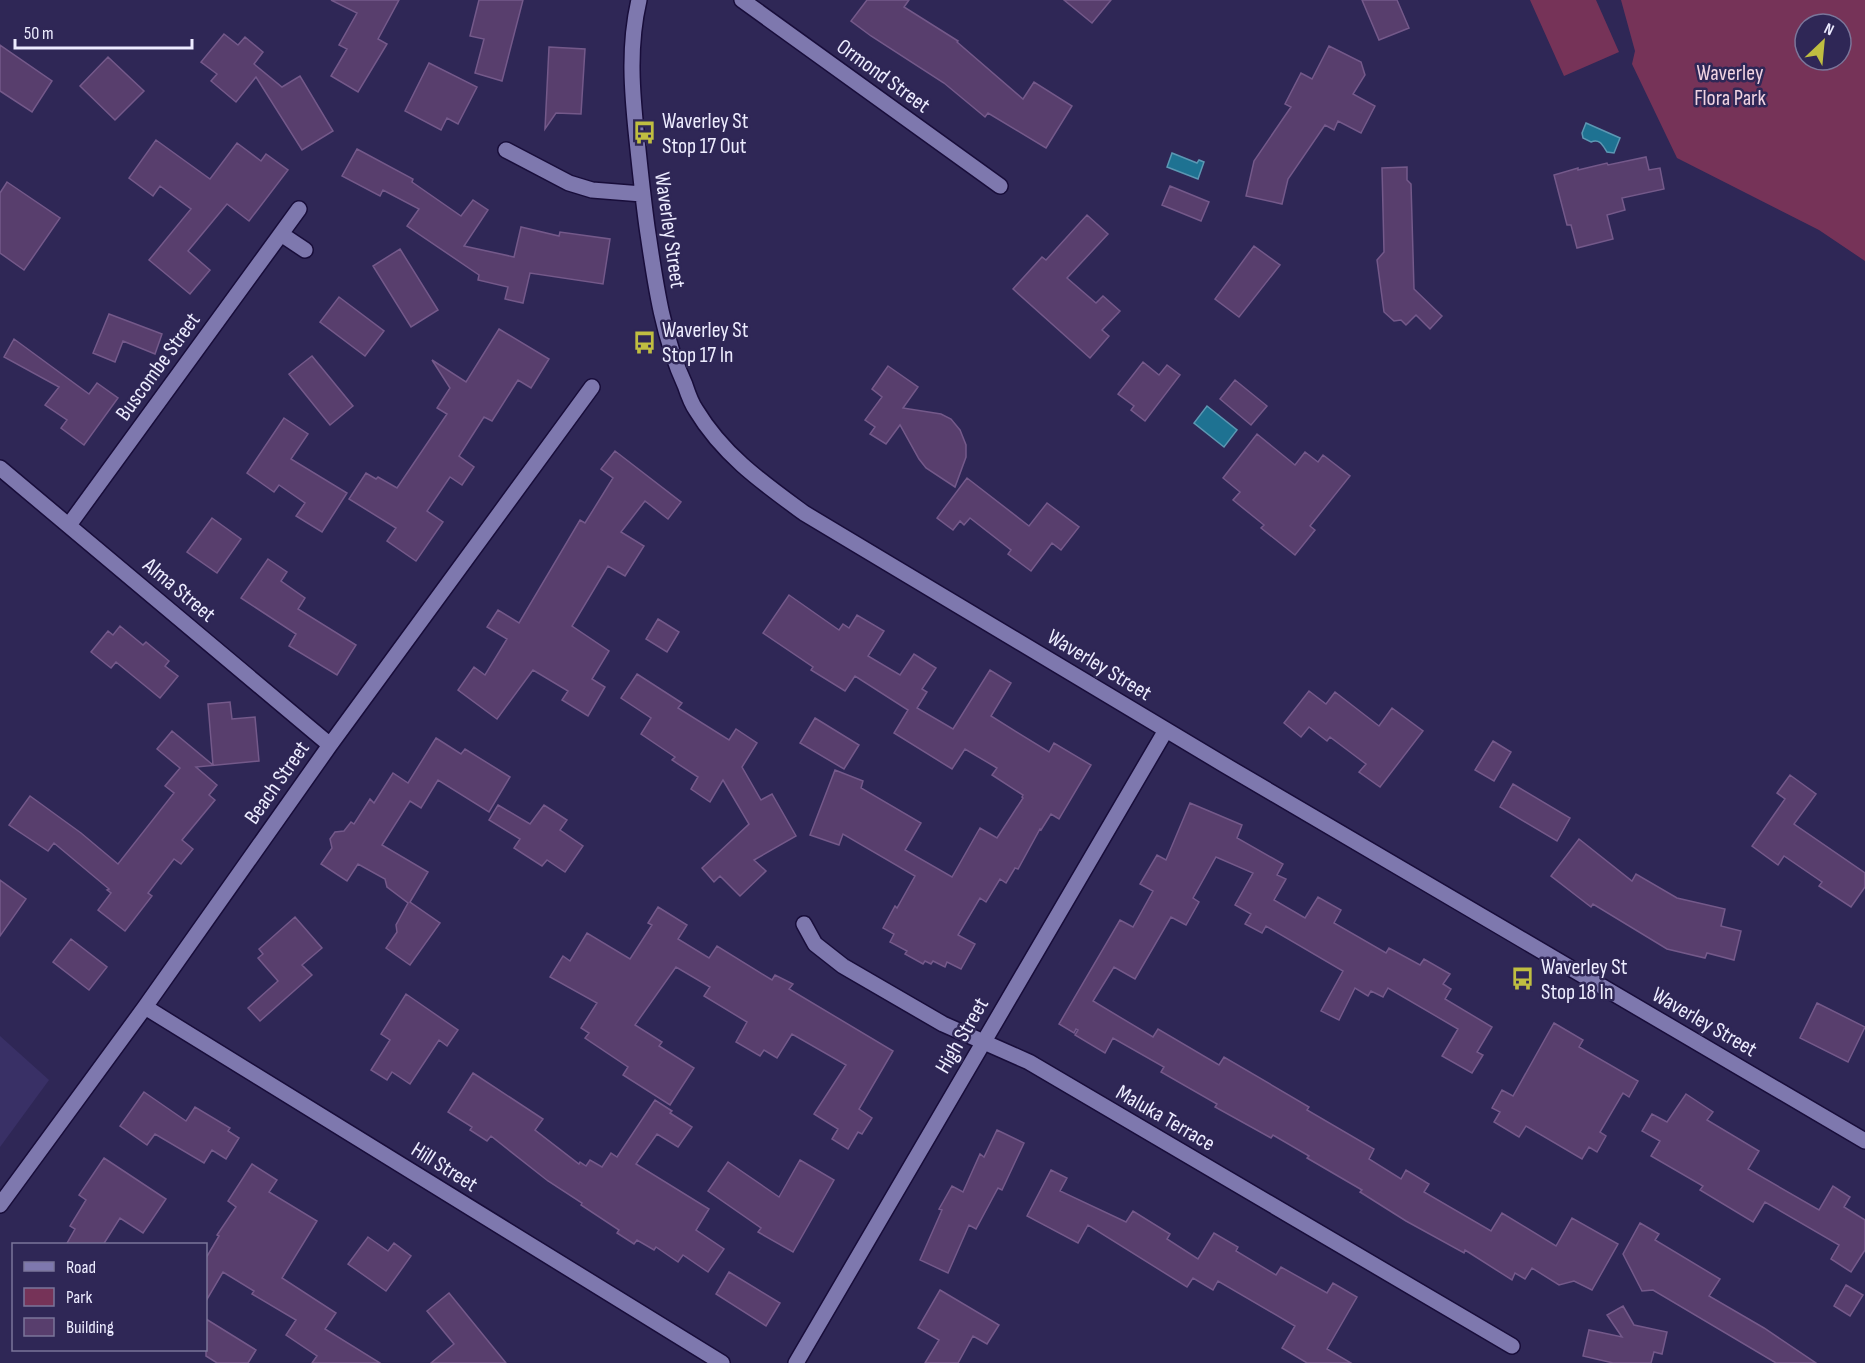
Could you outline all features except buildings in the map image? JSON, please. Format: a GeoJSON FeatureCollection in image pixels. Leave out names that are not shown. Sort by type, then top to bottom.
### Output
{"type":"FeatureCollection","features":[{"type":"Feature","properties":{"kind":"street","name":"Waverley Street"},"geometry":{"type":"LineString","coordinates":[[639,0],[633,31],[632,94],[642,195],[660,310],[672,354],[695,409],[716,439],[748,472],[804,513],[1166,730],[1865,1141]]}},
{"type":"Feature","properties":{"kind":"street","name":"Ormond Street"},"geometry":{"type":"LineString","coordinates":[[742,0],[1000,186]]}},
{"type":"Feature","properties":{"kind":"street"},"geometry":{"type":"LineString","coordinates":[[506,150],[569,183],[592,190],[642,195]]}},
{"type":"Feature","properties":{"kind":"street","name":"Buscombe Street"},"geometry":{"type":"LineString","coordinates":[[69,525],[298,209]]}},
{"type":"Feature","properties":{"kind":"street"},"geometry":{"type":"LineString","coordinates":[[281,234],[305,250]]}},
{"type":"Feature","properties":{"kind":"street","name":"Beach Street"},"geometry":{"type":"LineString","coordinates":[[0,1205],[145,1007],[330,745],[592,387]]}},
{"type":"Feature","properties":{"kind":"street","name":"Alma Street"},"geometry":{"type":"LineString","coordinates":[[0,468],[330,745]]}},
{"type":"Feature","properties":{"kind":"street","name":"High Street"},"geometry":{"type":"LineString","coordinates":[[796,1363],[1166,730]]}},
{"type":"Feature","properties":{"kind":"street","name":"Maluka Terrace"},"geometry":{"type":"LineString","coordinates":[[804,924],[815,944],[843,966],[943,1024],[1029,1062],[1512,1346]]}},
{"type":"Feature","properties":{"kind":"street","name":"Hill Street"},"geometry":{"type":"LineString","coordinates":[[145,1007],[722,1363]]}},
{"type":"Feature","properties":{"kind":"shaded area"},"geometry":{"type":"Polygon","coordinates":[[[0,1036],[49,1080],[0,1147],[0,1036]]]}},
{"type":"Feature","properties":{"kind":"green space"},"geometry":{"type":"Polygon","coordinates":[[[1530,0],[1596,0],[1619,52],[1564,76],[1530,0]]]}},
{"type":"Feature","properties":{"kind":"green space","name":"Waverley Flora Park"},"geometry":{"type":"Polygon","coordinates":[[[1621,0],[1865,0],[1865,261],[1819,230],[1677,158],[1632,64],[1635,51],[1621,0]]]}},
{"type":"Feature","properties":{"kind":"water"},"geometry":{"type":"Polygon","coordinates":[[[1586,123],[1620,138],[1614,153],[1607,152],[1599,142],[1591,142],[1583,138],[1582,133],[1586,123]]]}},
{"type":"Feature","properties":{"kind":"water"},"geometry":{"type":"Polygon","coordinates":[[[1172,153],[1197,163],[1199,160],[1204,162],[1198,179],[1167,167],[1172,153]]]}},
{"type":"Feature","properties":{"kind":"water"},"geometry":{"type":"Polygon","coordinates":[[[1207,406],[1237,430],[1224,447],[1194,423],[1207,406]]]}},
{"type":"Feature","properties":{"kind":"place","name":"Waverley St Stop 17 Out"},"geometry":{"type":"Point","coordinates":[644,133]}},
{"type":"Feature","properties":{"kind":"place","name":"Waverley St Stop 17 In"},"geometry":{"type":"Point","coordinates":[644,342]}},
{"type":"Feature","properties":{"kind":"place","name":"Waverley St Stop 18 In"},"geometry":{"type":"Point","coordinates":[1523,979]}}]}
